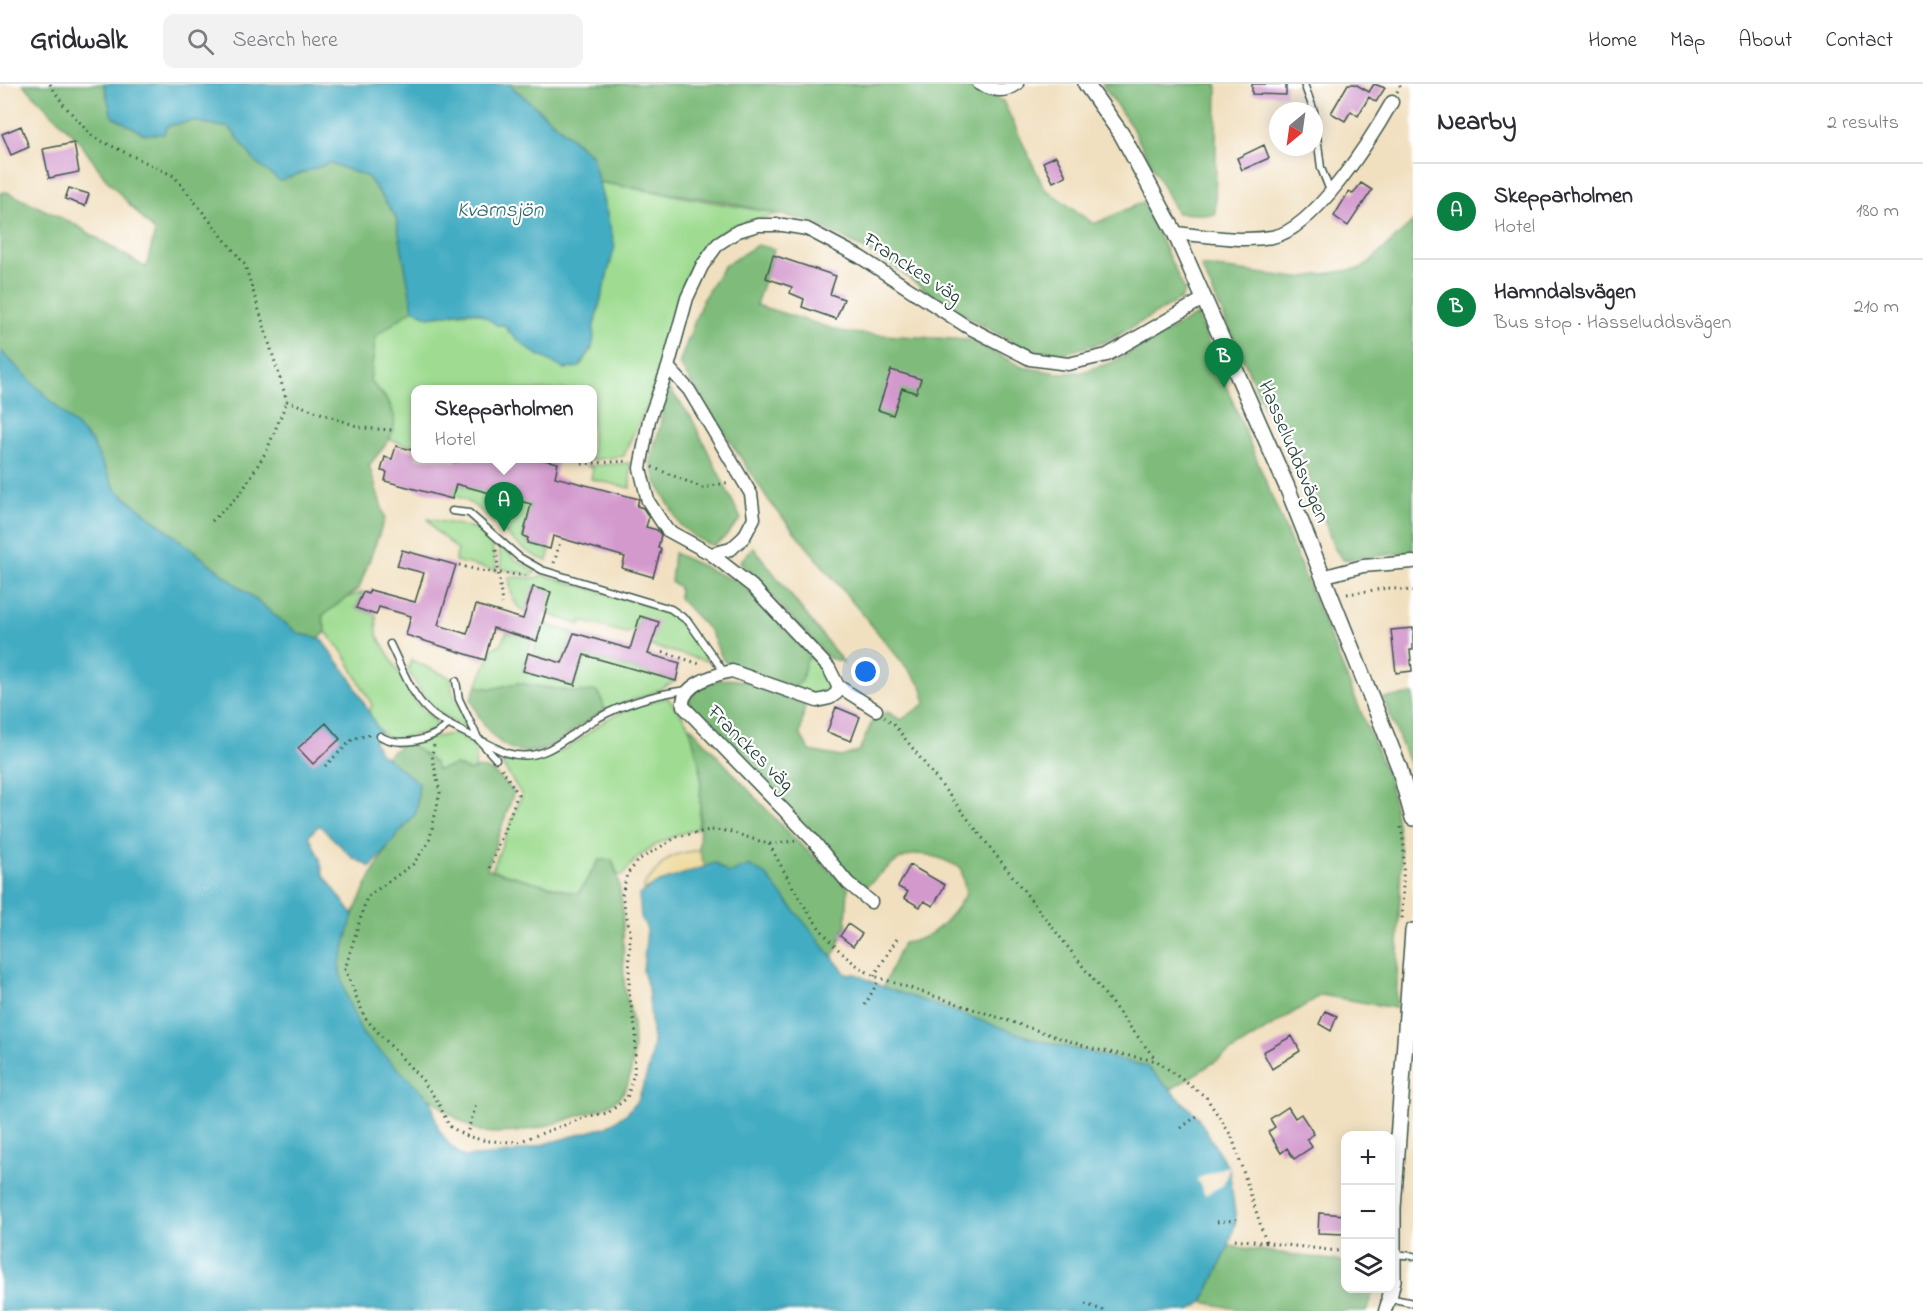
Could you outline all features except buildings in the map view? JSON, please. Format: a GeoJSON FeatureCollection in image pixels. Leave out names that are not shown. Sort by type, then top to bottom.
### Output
{"type":"FeatureCollection","features":[{"type":"Feature","properties":{"kind":"street"},"geometry":{"type":"LineString","coordinates":[[979,84],[993,90],[1006,91],[1017,84]]}},
{"type":"Feature","properties":{"kind":"street","name":"Hasseluddsvägen"},"geometry":{"type":"LineString","coordinates":[[1086,84],[1122,135],[1175,233],[1287,487],[1399,767],[1407,819]]}},
{"type":"Feature","properties":{"kind":"street"},"geometry":{"type":"LineString","coordinates":[[1175,233],[1234,239],[1274,237],[1299,225],[1315,210],[1373,136],[1392,102]]}},
{"type":"Feature","properties":{"kind":"street","name":"Franckes väg"},"geometry":{"type":"LineString","coordinates":[[876,710],[838,687],[829,668],[752,586],[711,554],[667,530],[648,501],[640,468],[649,420],[668,367],[687,298],[702,266],[718,244],[738,231],[758,225],[783,225],[807,230],[860,257],[966,327],[1030,359],[1068,364],[1107,355],[1203,299]]}},
{"type":"Feature","properties":{"kind":"street"},"geometry":{"type":"LineString","coordinates":[[668,367],[689,390],[751,494],[754,518],[744,537],[731,549],[711,554]]}},
{"type":"Feature","properties":{"kind":"street"},"geometry":{"type":"LineString","coordinates":[[1322,577],[1363,566],[1413,562]]}},
{"type":"Feature","properties":{"kind":"street","name":"Franckes väg"},"geometry":{"type":"LineString","coordinates":[[838,687],[837,693],[830,698],[817,701],[732,671],[686,690],[682,697],[682,706],[689,716],[812,840],[839,874],[871,902]]}},
{"type":"Feature","properties":{"kind":"street"},"geometry":{"type":"LineString","coordinates":[[1394,1239],[1408,929]]}},
{"type":"Feature","properties":{"kind":"lane"},"geometry":{"type":"LineString","coordinates":[[1304,84],[1310,102]]}},
{"type":"Feature","properties":{"kind":"lane"},"geometry":{"type":"LineString","coordinates":[[1320,156],[1321,168],[1330,191]]}},
{"type":"Feature","properties":{"kind":"lane"},"geometry":{"type":"LineString","coordinates":[[452,511],[469,513],[519,557],[542,570],[671,609],[688,621],[725,672]]}},
{"type":"Feature","properties":{"kind":"lane"},"geometry":{"type":"LineString","coordinates":[[390,644],[418,696],[434,716],[507,753],[530,755],[548,752],[597,718],[619,708],[665,693],[686,690]]}},
{"type":"Feature","properties":{"kind":"lane"},"geometry":{"type":"LineString","coordinates":[[456,681],[459,699],[478,739],[496,759]]}},
{"type":"Feature","properties":{"kind":"lane"},"geometry":{"type":"LineString","coordinates":[[380,736],[389,741],[400,742],[435,734],[449,724]]}},
{"type":"Feature","properties":{"kind":"lane"},"geometry":{"type":"LineString","coordinates":[[1395,1254],[1413,1256]]}},
{"type":"Feature","properties":{"kind":"lane"},"geometry":{"type":"LineString","coordinates":[[1387,1305],[1413,1303]]}},
{"type":"Feature","properties":{"kind":"path"},"geometry":{"type":"LineString","coordinates":[[50,84],[63,104],[93,137],[174,176],[245,265],[287,401],[267,450],[241,493],[212,521]]}},
{"type":"Feature","properties":{"kind":"path"},"geometry":{"type":"LineString","coordinates":[[287,401],[362,428],[392,429]]}},
{"type":"Feature","properties":{"kind":"path"},"geometry":{"type":"LineString","coordinates":[[597,462],[619,460],[641,462],[703,488],[742,479]]}},
{"type":"Feature","properties":{"kind":"path"},"geometry":{"type":"LineString","coordinates":[[582,464],[591,463]]}},
{"type":"Feature","properties":{"kind":"path"},"geometry":{"type":"LineString","coordinates":[[494,536],[501,574],[502,604]]}},
{"type":"Feature","properties":{"kind":"path"},"geometry":{"type":"LineString","coordinates":[[550,573],[560,542]]}},
{"type":"Feature","properties":{"kind":"path"},"geometry":{"type":"LineString","coordinates":[[459,565],[501,574],[535,576],[542,570]]}},
{"type":"Feature","properties":{"kind":"path"},"geometry":{"type":"LineString","coordinates":[[1347,594],[1388,588],[1413,591]]}},
{"type":"Feature","properties":{"kind":"path"},"geometry":{"type":"LineString","coordinates":[[663,652],[725,672]]}},
{"type":"Feature","properties":{"kind":"path"},"geometry":{"type":"LineString","coordinates":[[876,710],[897,727],[1157,1061],[1206,1097],[1232,1137],[1266,1242]]}},
{"type":"Feature","properties":{"kind":"path"},"geometry":{"type":"LineString","coordinates":[[325,766],[353,739],[374,734],[380,736]]}},
{"type":"Feature","properties":{"kind":"path"},"geometry":{"type":"LineString","coordinates":[[435,734],[432,755],[440,793],[429,842],[413,864],[366,897],[345,969],[364,1018],[423,1081],[438,1102],[449,1126],[466,1136],[488,1141],[518,1142],[590,1116],[608,1113],[620,1106],[631,1088],[637,1057],[628,974],[630,931],[622,895],[627,874],[640,859],[659,846],[692,832],[728,831],[769,844],[812,840]]}},
{"type":"Feature","properties":{"kind":"path"},"geometry":{"type":"LineString","coordinates":[[490,868],[518,794],[496,759]]}},
{"type":"Feature","properties":{"kind":"path"},"geometry":{"type":"LineString","coordinates":[[1407,819],[1404,846],[1408,929]]}},
{"type":"Feature","properties":{"kind":"path"},"geometry":{"type":"LineString","coordinates":[[769,844],[808,912],[826,937],[858,968],[874,976],[1093,1049],[1157,1061]]}},
{"type":"Feature","properties":{"kind":"path"},"geometry":{"type":"LineString","coordinates":[[874,976],[898,938]]}},
{"type":"Feature","properties":{"kind":"path"},"geometry":{"type":"LineString","coordinates":[[865,1005],[877,984]]}},
{"type":"Feature","properties":{"kind":"path"},"geometry":{"type":"LineString","coordinates":[[466,1136],[477,1102]]}},
{"type":"Feature","properties":{"kind":"path"},"geometry":{"type":"LineString","coordinates":[[1181,1128],[1197,1116]]}},
{"type":"Feature","properties":{"kind":"path"},"geometry":{"type":"LineString","coordinates":[[1217,1222],[1236,1220]]}},
{"type":"Feature","properties":{"kind":"path"},"geometry":{"type":"LineString","coordinates":[[1235,1239],[1341,1251]]}},
{"type":"Feature","properties":{"kind":"path"},"geometry":{"type":"LineString","coordinates":[[1085,1305],[1106,1311]]}},
{"type":"Feature","properties":{"kind":"green space"},"geometry":{"type":"Polygon","coordinates":[[[23,84],[104,84],[112,116],[167,126],[193,121],[230,128],[257,164],[302,173],[329,163],[368,177],[396,217],[413,309],[376,336],[370,381],[389,404],[395,422],[388,441],[369,465],[385,518],[359,588],[322,616],[326,632],[320,638],[299,634],[116,490],[91,441],[0,350],[0,193],[7,192],[74,224],[146,268],[155,232],[107,180],[78,140],[23,84]]]}},
{"type":"Feature","properties":{"kind":"green space"},"geometry":{"type":"Polygon","coordinates":[[[509,84],[961,84],[1003,101],[1044,188],[1094,224],[1143,202],[1185,291],[1181,299],[1108,341],[1065,353],[1027,350],[948,306],[884,260],[813,222],[725,202],[598,182],[592,155],[509,84]]]}},
{"type":"Feature","properties":{"kind":"green space"},"geometry":{"type":"Polygon","coordinates":[[[1102,84],[1217,84],[1215,215],[1177,213],[1131,126],[1102,84]]]}},
{"type":"Feature","properties":{"kind":"green space"},"geometry":{"type":"Polygon","coordinates":[[[598,182],[779,214],[743,223],[718,234],[698,256],[678,298],[653,392],[624,456],[597,459],[597,385],[411,385],[411,446],[390,440],[392,407],[370,381],[376,336],[413,309],[430,316],[472,312],[488,318],[497,325],[504,325],[528,348],[558,361],[580,367],[592,349],[593,330],[614,246],[598,182]]]}},
{"type":"Feature","properties":{"kind":"green space"},"geometry":{"type":"Polygon","coordinates":[[[1413,222],[1413,552],[1343,560],[1334,548],[1299,448],[1265,408],[1201,266],[1298,278],[1363,268],[1413,222]]]}},
{"type":"Feature","properties":{"kind":"green space"},"geometry":{"type":"Polygon","coordinates":[[[757,245],[774,249],[756,305],[847,333],[970,340],[1022,367],[1058,373],[1082,372],[1113,362],[1197,315],[1389,780],[1398,828],[1401,863],[1396,1008],[1321,995],[1170,1090],[1146,1066],[1040,1041],[883,987],[903,943],[923,938],[940,927],[966,894],[961,868],[945,860],[921,854],[901,859],[867,886],[853,878],[691,710],[689,699],[702,687],[715,681],[730,679],[760,686],[805,705],[800,734],[810,751],[841,757],[859,751],[872,722],[887,712],[901,720],[926,703],[921,685],[770,502],[679,364],[703,299],[724,266],[757,245]]]}},
{"type":"Feature","properties":{"kind":"green space"},"geometry":{"type":"Polygon","coordinates":[[[667,386],[691,417],[741,519],[724,538],[713,546],[696,538],[680,525],[656,481],[650,461],[660,427],[667,386]]]}},
{"type":"Feature","properties":{"kind":"green space"},"geometry":{"type":"Polygon","coordinates":[[[630,463],[630,488],[591,479],[593,468],[586,466],[630,463]]]}},
{"type":"Feature","properties":{"kind":"green space"},"geometry":{"type":"Polygon","coordinates":[[[456,484],[531,504],[523,536],[528,538],[527,543],[550,549],[547,561],[521,547],[478,509],[453,495],[456,484]]]}},
{"type":"Feature","properties":{"kind":"green space"},"geometry":{"type":"Polygon","coordinates":[[[428,519],[480,529],[490,537],[497,571],[455,561],[458,550],[435,530],[428,519]]]}},
{"type":"Feature","properties":{"kind":"green space"},"geometry":{"type":"Polygon","coordinates":[[[498,544],[516,560],[536,572],[531,575],[502,569],[498,544]]]}},
{"type":"Feature","properties":{"kind":"green space"},"geometry":{"type":"Polygon","coordinates":[[[753,547],[843,662],[829,658],[740,562],[753,547]]]}},
{"type":"Feature","properties":{"kind":"green space"},"geometry":{"type":"Polygon","coordinates":[[[674,553],[743,585],[810,656],[805,664],[802,681],[794,687],[739,669],[723,660],[710,631],[679,598],[679,587],[671,582],[674,553]]]}},
{"type":"Feature","properties":{"kind":"green space"},"geometry":{"type":"Polygon","coordinates":[[[543,575],[670,612],[688,628],[702,648],[707,661],[651,646],[640,617],[635,631],[626,633],[581,621],[580,625],[545,613],[551,592],[534,587],[525,612],[514,601],[509,577],[536,578],[543,575]]]}},
{"type":"Feature","properties":{"kind":"green space"},"geometry":{"type":"Polygon","coordinates":[[[363,592],[356,608],[376,615],[377,635],[417,704],[437,723],[438,730],[389,740],[373,720],[369,712],[372,705],[344,654],[326,632],[322,616],[346,598],[363,592]]]}},
{"type":"Feature","properties":{"kind":"green space"},"geometry":{"type":"Polygon","coordinates":[[[542,623],[574,633],[562,663],[533,655],[542,623]]]}},
{"type":"Feature","properties":{"kind":"green space"},"geometry":{"type":"Polygon","coordinates":[[[507,632],[532,639],[523,671],[575,685],[584,655],[676,681],[650,694],[605,710],[600,695],[592,692],[575,692],[518,683],[491,689],[477,686],[493,648],[501,644],[507,632]]]}},
{"type":"Feature","properties":{"kind":"green space"},"geometry":{"type":"Polygon","coordinates":[[[810,656],[827,674],[830,685],[824,692],[808,694],[794,687],[802,681],[805,663],[810,656]]]}},
{"type":"Feature","properties":{"kind":"green space"},"geometry":{"type":"Polygon","coordinates":[[[411,660],[451,678],[452,691],[470,731],[448,719],[427,699],[408,670],[411,660]]]}},
{"type":"Feature","properties":{"kind":"green space"},"geometry":{"type":"Polygon","coordinates":[[[517,683],[575,692],[596,691],[600,695],[605,710],[555,744],[540,750],[526,752],[514,750],[502,744],[484,725],[471,699],[477,686],[491,689],[517,683]]]}},
{"type":"Feature","properties":{"kind":"green space"},"geometry":{"type":"Polygon","coordinates":[[[1413,694],[1413,773],[1383,698],[1413,694]]]}},
{"type":"Feature","properties":{"kind":"green space"},"geometry":{"type":"Polygon","coordinates":[[[667,697],[682,715],[694,739],[701,790],[698,828],[656,845],[638,858],[623,875],[618,875],[612,860],[599,860],[578,894],[492,870],[522,795],[502,764],[556,753],[613,716],[667,697]]]}},
{"type":"Feature","properties":{"kind":"green space"},"geometry":{"type":"Polygon","coordinates":[[[689,725],[789,834],[848,887],[846,924],[833,958],[736,873],[729,874],[715,864],[705,867],[699,850],[701,771],[689,725]]]}},
{"type":"Feature","properties":{"kind":"green space"},"geometry":{"type":"Polygon","coordinates":[[[455,733],[477,745],[475,768],[469,771],[456,765],[437,770],[409,743],[455,733]]]}},
{"type":"Feature","properties":{"kind":"green space"},"geometry":{"type":"Polygon","coordinates":[[[409,743],[435,763],[437,770],[456,765],[469,771],[482,768],[494,773],[514,792],[487,869],[578,894],[599,860],[612,860],[622,904],[624,980],[634,1039],[628,1083],[620,1096],[608,1106],[532,1129],[484,1132],[457,1118],[420,1090],[384,1058],[359,1027],[343,986],[340,957],[350,923],[367,885],[392,841],[416,811],[419,783],[386,757],[401,745],[409,743]]]}},
{"type":"Feature","properties":{"kind":"green space"},"geometry":{"type":"Polygon","coordinates":[[[1229,1246],[1341,1261],[1341,1293],[1372,1293],[1368,1311],[1245,1311],[1203,1302],[1229,1246]]]}},
{"type":"Feature","properties":{"kind":"sand"},"geometry":{"type":"Polygon","coordinates":[[[699,850],[705,867],[644,890],[646,883],[670,857],[699,850]]]}},
{"type":"Feature","properties":{"kind":"water","name":"Kvarnsjön"},"geometry":{"type":"Polygon","coordinates":[[[104,84],[509,84],[592,156],[615,246],[593,329],[594,340],[591,349],[580,367],[564,369],[531,351],[504,325],[497,325],[479,313],[468,311],[429,317],[413,309],[396,217],[368,177],[329,163],[280,181],[257,164],[230,128],[193,121],[167,126],[164,134],[144,134],[112,116],[104,84]]]}},
{"type":"Feature","properties":{"kind":"water"},"geometry":{"type":"Polygon","coordinates":[[[0,350],[91,441],[116,490],[299,634],[320,638],[351,679],[380,733],[374,741],[379,752],[419,783],[416,813],[371,867],[353,858],[319,825],[309,836],[320,859],[323,874],[353,915],[339,968],[348,1001],[363,1035],[431,1100],[438,1128],[448,1143],[464,1157],[512,1153],[606,1127],[627,1113],[638,1100],[649,1068],[653,1043],[648,988],[643,971],[647,929],[641,917],[639,895],[657,883],[715,863],[729,874],[749,865],[766,875],[846,974],[856,974],[883,987],[1040,1041],[1146,1066],[1197,1116],[1229,1169],[1236,1220],[1229,1246],[1203,1302],[1189,1311],[0,1311],[0,350]]]}},
{"type":"Feature","properties":{"kind":"pier"},"geometry":{"type":"Polygon","coordinates":[[[1227,1166],[1229,1169],[1223,1185],[1205,1195],[1197,1179],[1227,1166]]]}},
{"type":"Feature","properties":{"kind":"place","name":"Hamndalsvägen"},"geometry":{"type":"Point","coordinates":[1224,388]}},
{"type":"Feature","properties":{"kind":"place","name":"Skepparholmen"},"geometry":{"type":"Point","coordinates":[504,532]}}]}
